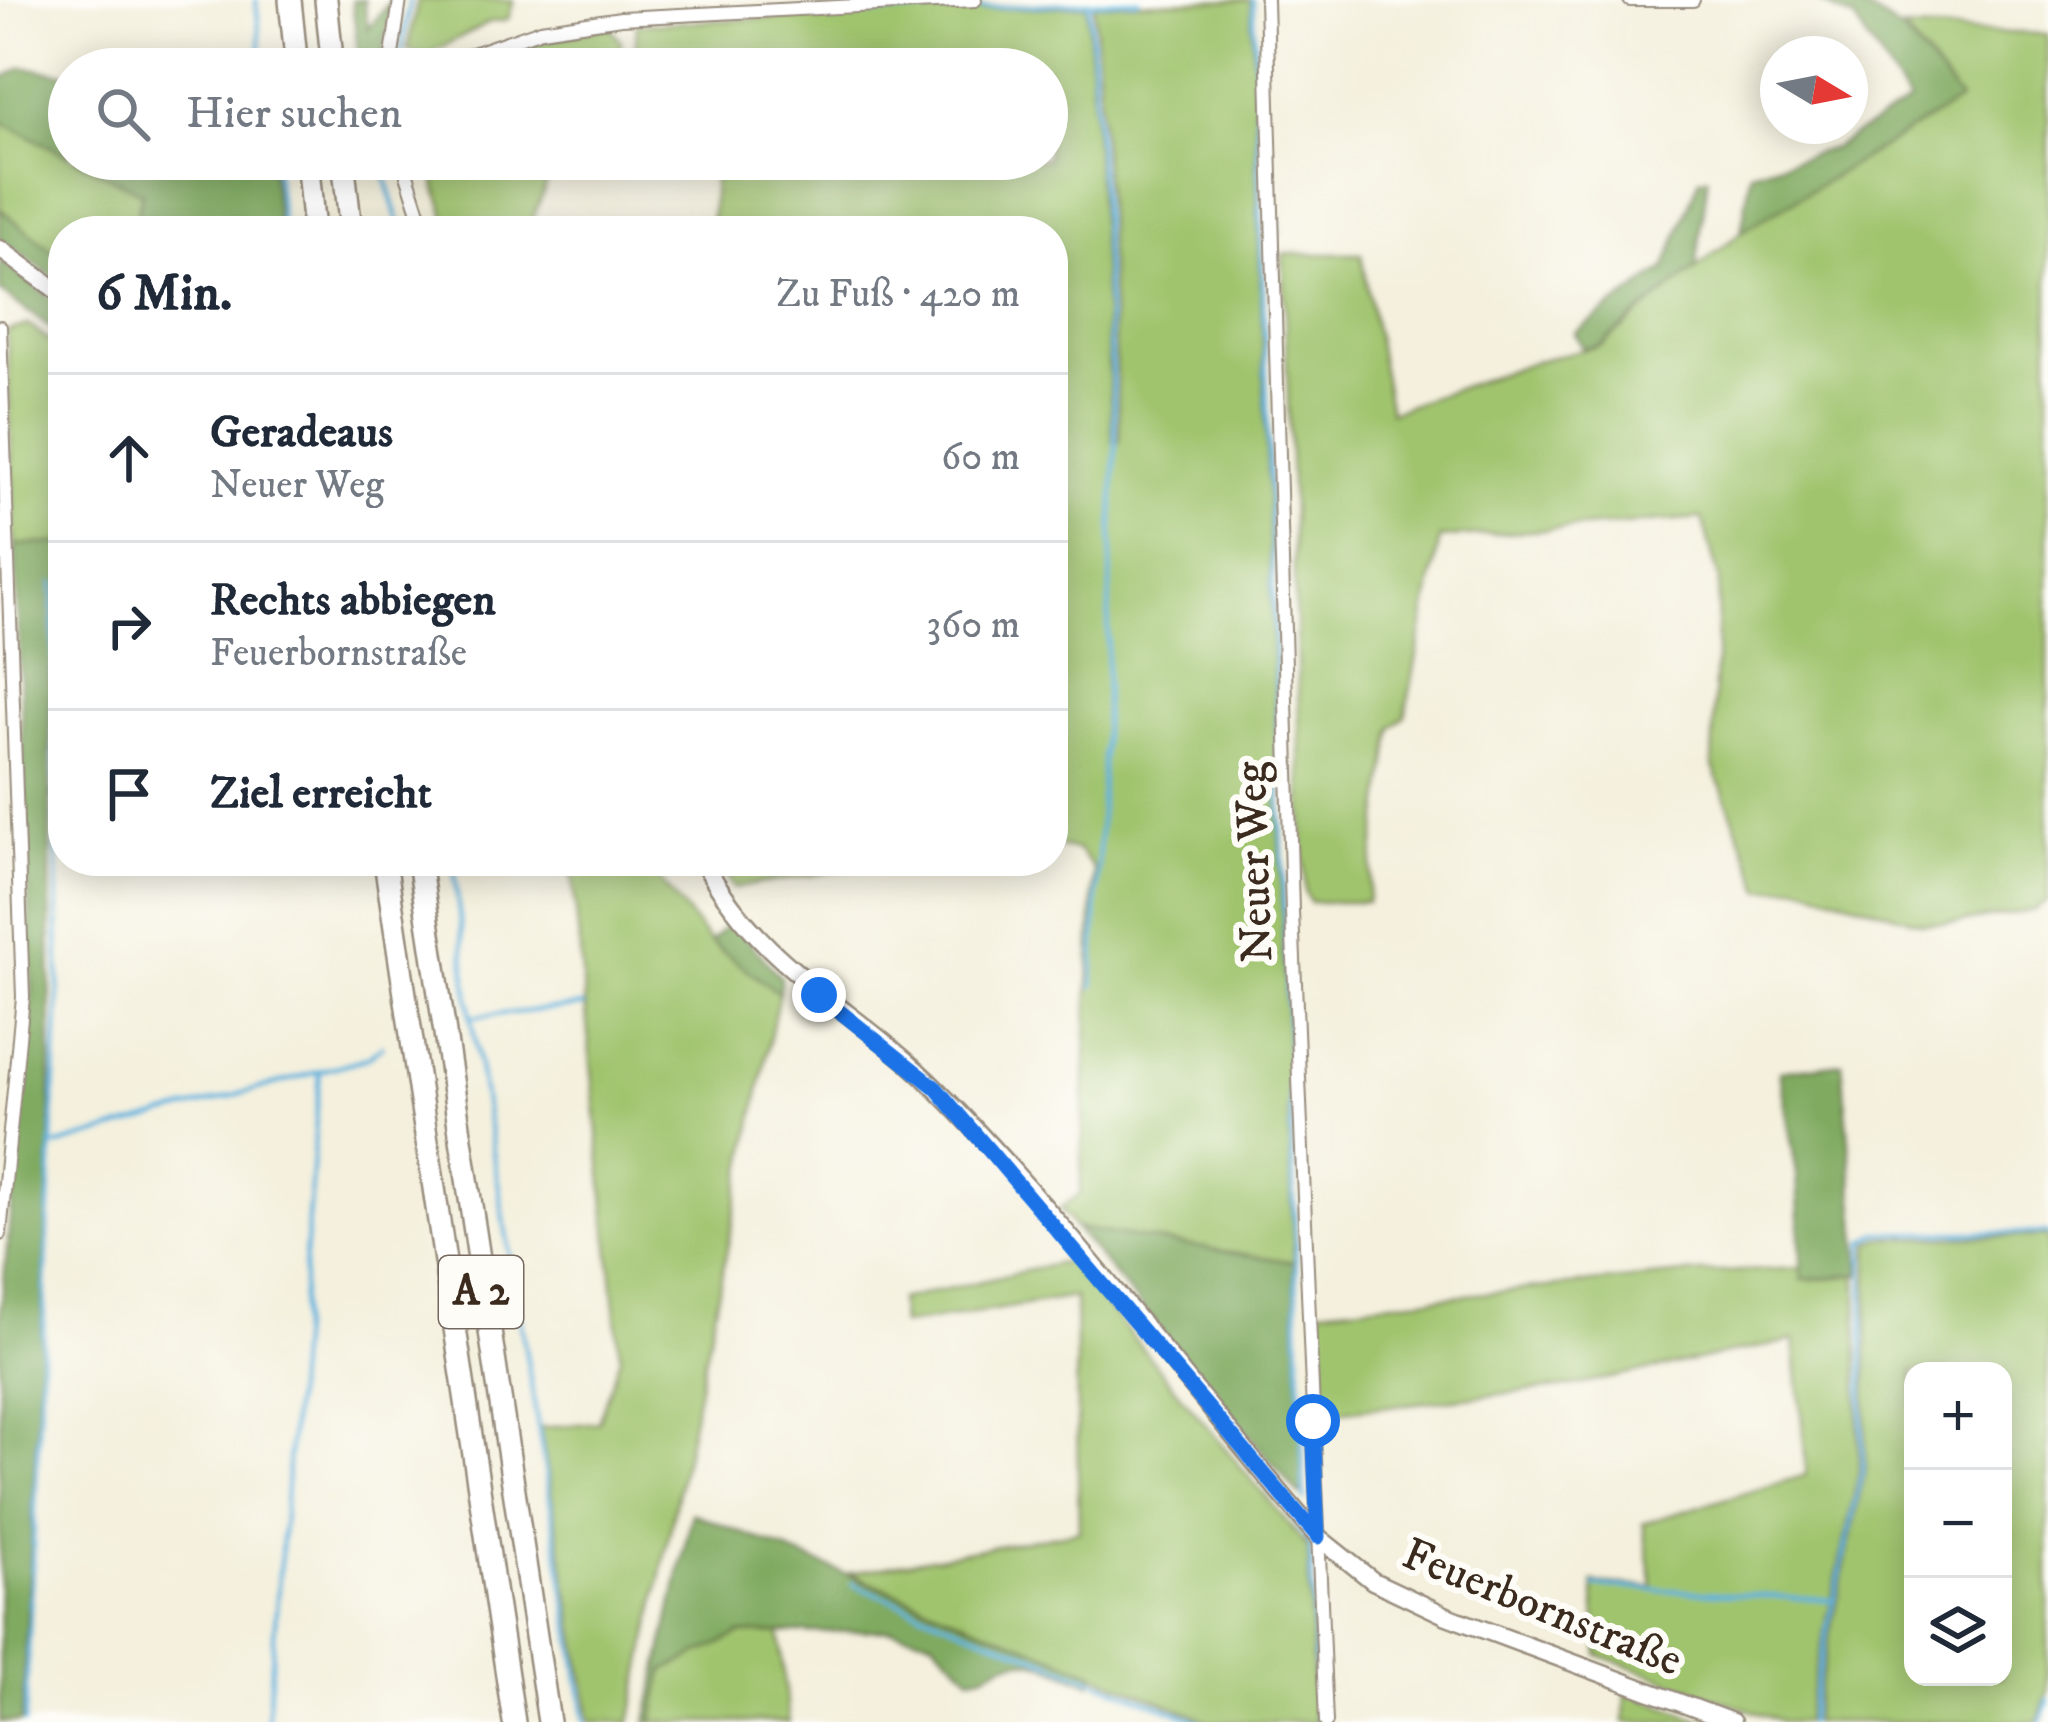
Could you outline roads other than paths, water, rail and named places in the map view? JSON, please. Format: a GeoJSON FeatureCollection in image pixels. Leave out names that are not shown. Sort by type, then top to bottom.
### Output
{"type":"FeatureCollection","features":[{"type":"Feature","properties":{"kind":"highway"},"geometry":{"type":"LineString","coordinates":[[290,0],[295,48]]}},
{"type":"Feature","properties":{"kind":"highway"},"geometry":{"type":"LineString","coordinates":[[326,0],[331,48]]}},
{"type":"Feature","properties":{"kind":"highway"},"geometry":{"type":"LineString","coordinates":[[309,180],[313,216]]}},
{"type":"Feature","properties":{"kind":"highway"},"geometry":{"type":"LineString","coordinates":[[345,180],[349,216]]}},
{"type":"Feature","properties":{"kind":"highway","name":"A 2"},"geometry":{"type":"LineString","coordinates":[[387,876],[514,1722]]}},
{"type":"Feature","properties":{"kind":"highway","name":"A 2"},"geometry":{"type":"LineString","coordinates":[[421,876],[549,1722]]}},
{"type":"Feature","properties":{"kind":"street"},"geometry":{"type":"LineString","coordinates":[[393,48],[400,0]]}},
{"type":"Feature","properties":{"kind":"street"},"geometry":{"type":"LineString","coordinates":[[490,48],[541,30],[621,18],[975,0]]}},
{"type":"Feature","properties":{"kind":"street","name":"Neuer Weg"},"geometry":{"type":"LineString","coordinates":[[1266,0],[1292,887],[1325,1722]]}},
{"type":"Feature","properties":{"kind":"street"},"geometry":{"type":"LineString","coordinates":[[1630,0],[1693,0]]}},
{"type":"Feature","properties":{"kind":"street"},"geometry":{"type":"LineString","coordinates":[[409,180],[420,216]]}},
{"type":"Feature","properties":{"kind":"street"},"geometry":{"type":"LineString","coordinates":[[0,249],[48,284]]}},
{"type":"Feature","properties":{"kind":"street"},"geometry":{"type":"LineString","coordinates":[[0,328],[23,997],[0,1234]]}},
{"type":"Feature","properties":{"kind":"street","name":"Feuerbornstraße"},"geometry":{"type":"LineString","coordinates":[[712,876],[729,906],[793,975],[936,1088],[1318,1537],[1373,1581],[1448,1616],[1732,1722]]}},
{"type":"Feature","properties":{"kind":"waterway"},"geometry":{"type":"LineString","coordinates":[[256,0],[261,48]]}},
{"type":"Feature","properties":{"kind":"waterway"},"geometry":{"type":"LineString","coordinates":[[402,48],[410,0]]}},
{"type":"Feature","properties":{"kind":"waterway"},"geometry":{"type":"LineString","coordinates":[[838,15],[1139,0]]}},
{"type":"Feature","properties":{"kind":"waterway"},"geometry":{"type":"LineString","coordinates":[[1253,0],[1304,1500]]}},
{"type":"Feature","properties":{"kind":"waterway"},"geometry":{"type":"LineString","coordinates":[[1089,2],[1116,445],[1093,987]]}},
{"type":"Feature","properties":{"kind":"waterway"},"geometry":{"type":"LineString","coordinates":[[277,180],[281,216]]}},
{"type":"Feature","properties":{"kind":"waterway"},"geometry":{"type":"LineString","coordinates":[[386,180],[397,216]]}},
{"type":"Feature","properties":{"kind":"waterway"},"geometry":{"type":"LineString","coordinates":[[1278,221],[1279,234]]}},
{"type":"Feature","properties":{"kind":"waterway"},"geometry":{"type":"LineString","coordinates":[[25,1722],[59,991],[57,876]]}},
{"type":"Feature","properties":{"kind":"waterway"},"geometry":{"type":"LineString","coordinates":[[455,876],[471,1017],[586,1722]]}},
{"type":"Feature","properties":{"kind":"waterway"},"geometry":{"type":"LineString","coordinates":[[471,1017],[583,1006]]}},
{"type":"Feature","properties":{"kind":"waterway"},"geometry":{"type":"LineString","coordinates":[[55,1146],[367,1058],[382,1046]]}},
{"type":"Feature","properties":{"kind":"waterway"},"geometry":{"type":"LineString","coordinates":[[267,1722],[320,1072]]}},
{"type":"Feature","properties":{"kind":"waterway"},"geometry":{"type":"LineString","coordinates":[[1808,1722],[1862,1471],[1864,1242],[1878,1233],[2048,1233]]}},
{"type":"Feature","properties":{"kind":"waterway"},"geometry":{"type":"LineString","coordinates":[[1291,1515],[1310,1543],[1318,1722]]}},
{"type":"Feature","properties":{"kind":"waterway"},"geometry":{"type":"LineString","coordinates":[[852,1584],[1200,1722]]}},
{"type":"Feature","properties":{"kind":"waterway"},"geometry":{"type":"LineString","coordinates":[[1595,1586],[1834,1600]]}},
{"type":"Feature","properties":{"kind":"waterway"},"geometry":{"type":"LineString","coordinates":[[2041,1722],[2048,1701]]}}]}
